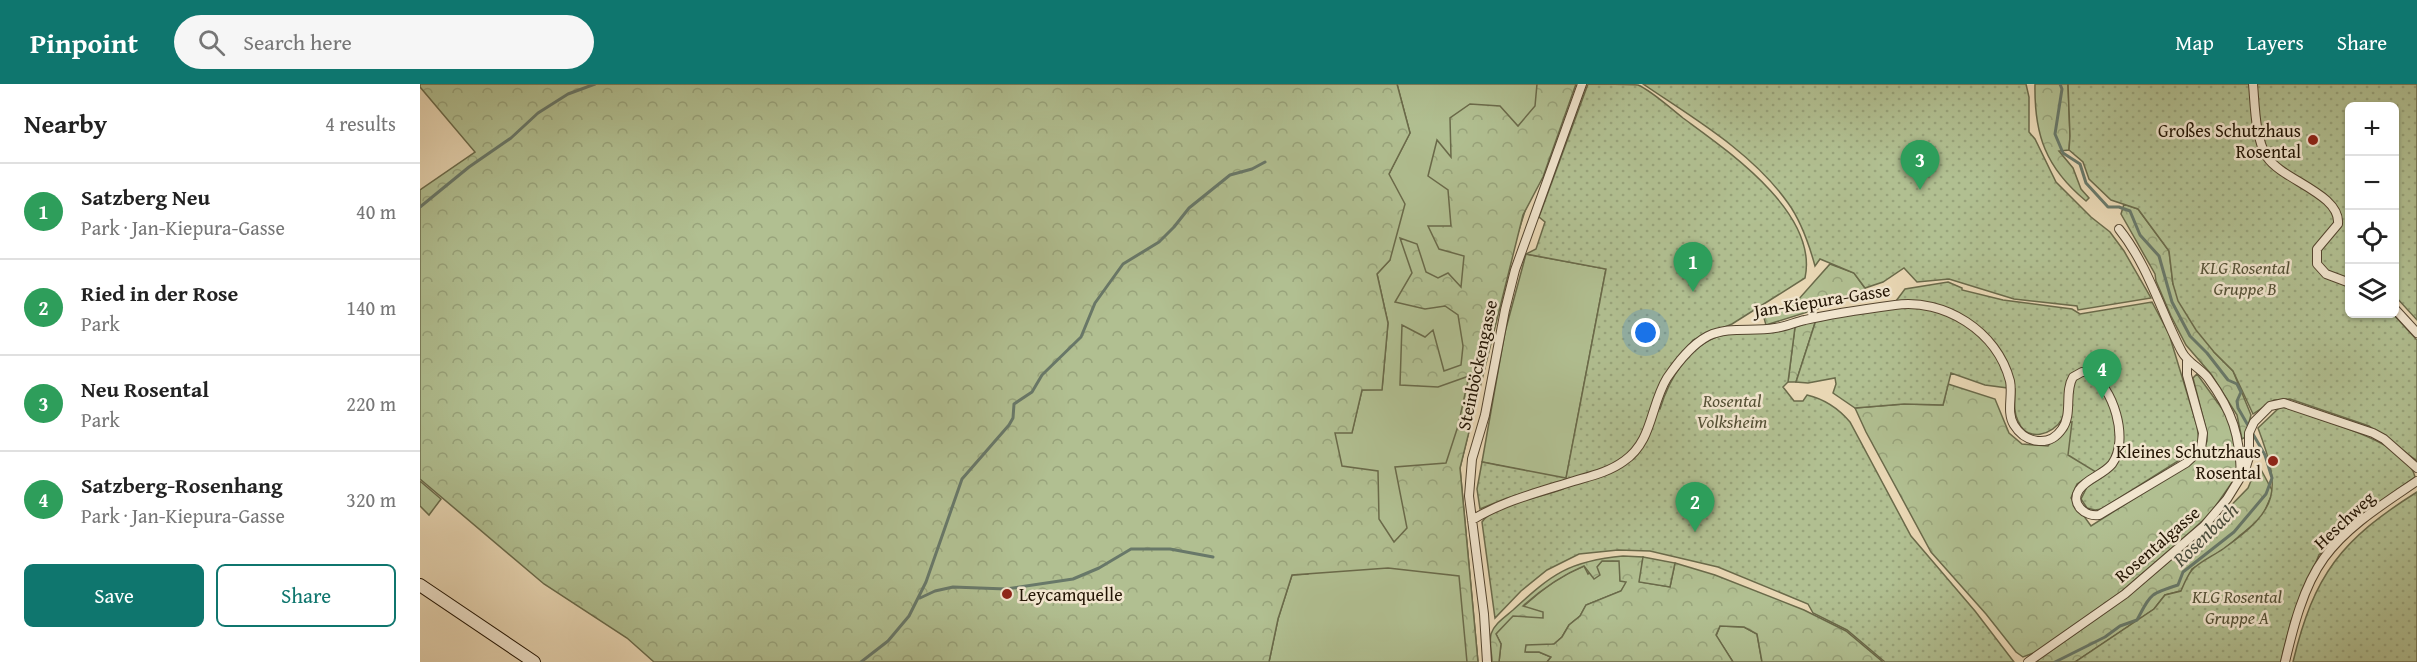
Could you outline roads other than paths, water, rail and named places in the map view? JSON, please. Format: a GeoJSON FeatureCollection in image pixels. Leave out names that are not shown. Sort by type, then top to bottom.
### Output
{"type":"FeatureCollection","features":[{"type":"Feature","properties":{"kind":"main road"},"geometry":{"type":"LineString","coordinates":[[420,585],[534,662]]}},
{"type":"Feature","properties":{"kind":"street","name":"Steinböckengasse"},"geometry":{"type":"LineString","coordinates":[[1487,662],[1469,484],[1472,459],[1485,415],[1511,285],[1582,84]]}},
{"type":"Feature","properties":{"kind":"street"},"geometry":{"type":"LineString","coordinates":[[2253,84],[2260,140],[2269,160],[2324,198],[2337,214],[2338,224],[2317,249],[2317,264],[2326,274],[2345,281]]}},
{"type":"Feature","properties":{"kind":"street","name":"Jan-Kiepura-Gasse"},"geometry":{"type":"LineString","coordinates":[[2119,229],[2133,249],[2187,361],[2207,377],[2232,416],[2239,444],[2241,477]]}},
{"type":"Feature","properties":{"kind":"street","name":"Jan-Kiepura-Gasse"},"geometry":{"type":"LineString","coordinates":[[1472,520],[1508,502],[1600,473],[1625,461],[1639,446],[1646,434],[1667,380],[1691,348],[1708,336],[1724,330],[1775,328],[1846,311],[1909,304],[1934,307],[1955,315],[1972,325],[1987,339],[2009,379],[2012,423],[2022,435],[2030,440],[2048,440],[2062,430],[2066,423],[2070,382],[2076,375],[2089,372],[2099,380],[2113,409],[2119,430],[2119,445],[2113,463],[2098,477],[2080,488],[2076,500],[2079,508],[2087,514],[2099,515],[2186,463],[2201,449],[2203,433],[2187,375],[2187,361]]}},
{"type":"Feature","properties":{"kind":"street"},"geometry":{"type":"LineString","coordinates":[[2399,313],[2417,333]]}},
{"type":"Feature","properties":{"kind":"street","name":"Rosentalgasse"},"geometry":{"type":"LineString","coordinates":[[2028,662],[2125,594],[2204,526],[2227,499],[2241,477],[2249,457],[2249,433],[2253,422],[2275,404],[2299,406],[2373,433],[2384,439],[2417,468]]}},
{"type":"Feature","properties":{"kind":"street","name":"Heschweg"},"geometry":{"type":"LineString","coordinates":[[2285,662],[2303,601],[2323,558],[2368,515],[2417,481]]}},
{"type":"Feature","properties":{"kind":"waterway"},"geometry":{"type":"LineString","coordinates":[[420,207],[469,167],[511,138],[538,113],[568,94],[595,84]]}},
{"type":"Feature","properties":{"kind":"waterway","name":"Rosenbach"},"geometry":{"type":"LineString","coordinates":[[2055,662],[2105,637],[2120,626],[2137,620],[2152,596],[2178,585],[2183,572],[2234,532],[2266,494],[2272,478],[2265,455],[2238,408],[2237,401],[2241,392],[2237,384],[2228,380],[2190,336],[2172,302],[2159,256],[2140,235],[2130,211],[2119,207],[2108,207],[2086,183],[2080,164],[2063,153],[2055,134],[2062,89],[2060,84]]}},
{"type":"Feature","properties":{"kind":"waterway"},"geometry":{"type":"LineString","coordinates":[[861,662],[888,641],[909,616],[926,582],[962,479],[1009,425],[1013,418],[1014,404],[1032,392],[1042,375],[1081,337],[1095,303],[1123,264],[1159,242],[1189,208],[1230,175],[1252,169],[1265,162]]}},
{"type":"Feature","properties":{"kind":"waterway"},"geometry":{"type":"LineString","coordinates":[[920,598],[935,591],[953,587],[1006,589],[1073,579],[1099,568],[1131,549],[1170,549],[1213,557]]}},
{"type":"Feature","properties":{"kind":"place","name":"Großes Schutzhaus Rosental"},"geometry":{"type":"Point","coordinates":[2313,140]}},
{"type":"Feature","properties":{"kind":"place","name":"Neu Rosental"},"geometry":{"type":"Point","coordinates":[1920,190]}},
{"type":"Feature","properties":{"kind":"place","name":"Satzberg Neu"},"geometry":{"type":"Point","coordinates":[1693,292]}},
{"type":"Feature","properties":{"kind":"place","name":"Satzberg-Rosenhang"},"geometry":{"type":"Point","coordinates":[2102,399]}},
{"type":"Feature","properties":{"kind":"place","name":"Kleines Schutzhaus Rosental"},"geometry":{"type":"Point","coordinates":[2273,461]}},
{"type":"Feature","properties":{"kind":"place","name":"Ried in der Rose"},"geometry":{"type":"Point","coordinates":[1695,532]}},
{"type":"Feature","properties":{"kind":"place","name":"Leycamquelle"},"geometry":{"type":"Point","coordinates":[1007,594]}},
{"type":"Feature","properties":{"kind":"park label","name":"KLG Rosental Gruppe B"},"geometry":{"type":"Point","coordinates":[2245,277]}},
{"type":"Feature","properties":{"kind":"park label","name":"Rosental Volksheim"},"geometry":{"type":"Point","coordinates":[1732,410]}},
{"type":"Feature","properties":{"kind":"park label","name":"KLG Rosental Gruppe A"},"geometry":{"type":"Point","coordinates":[2237,606]}}]}
